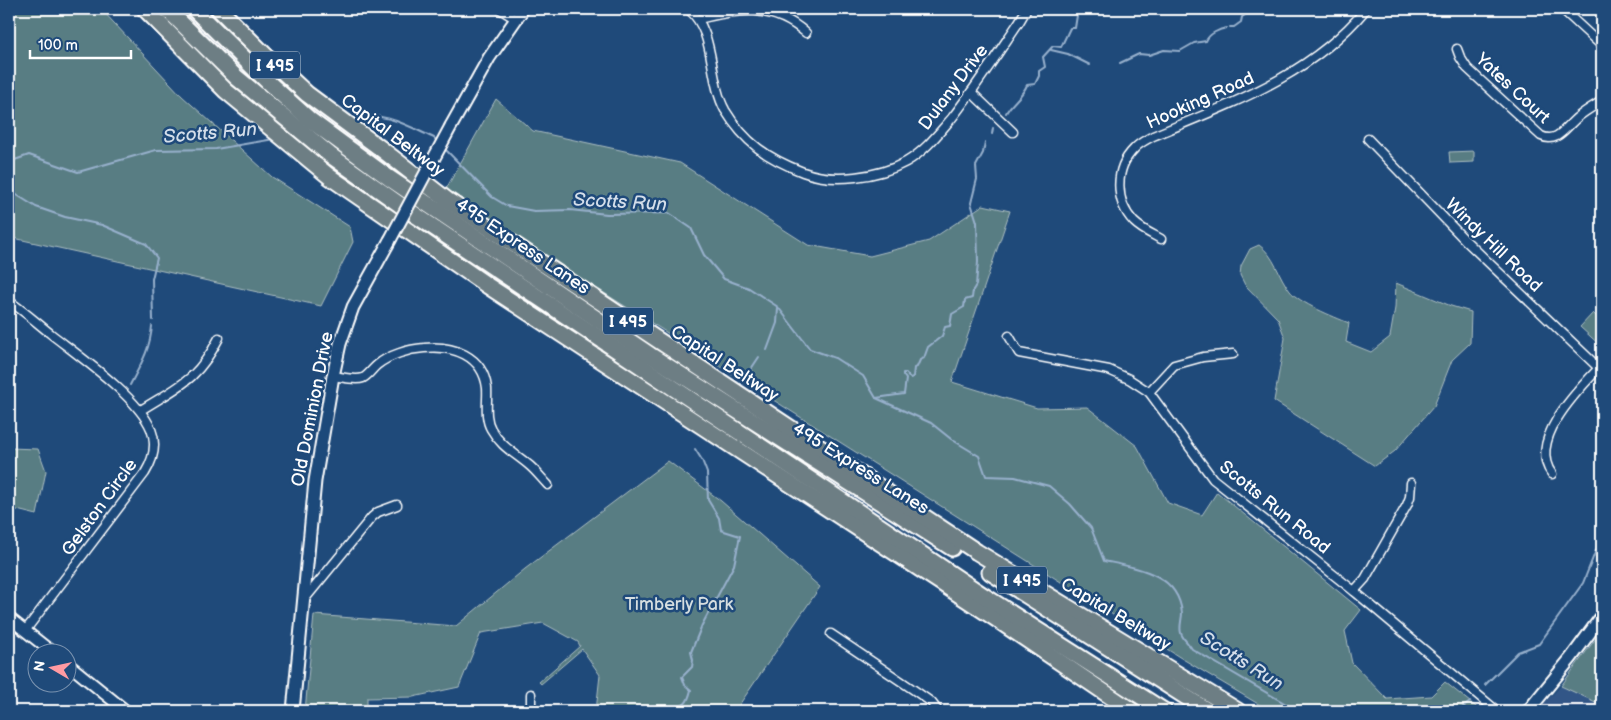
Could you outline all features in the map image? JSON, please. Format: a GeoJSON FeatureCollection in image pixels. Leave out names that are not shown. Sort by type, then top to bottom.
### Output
{"type":"FeatureCollection","features":[{"type":"Feature","properties":{"kind":"highway","name":"I 495"},"geometry":{"type":"LineString","coordinates":[[145,9],[206,73],[265,125],[330,177],[488,286],[995,618],[1132,711]]}},
{"type":"Feature","properties":{"kind":"highway","name":"495 Express Lanes"},"geometry":{"type":"LineString","coordinates":[[167,9],[236,77],[330,155],[437,230],[980,594],[1164,711]]}},
{"type":"Feature","properties":{"kind":"highway","name":"495 Express Lanes"},"geometry":{"type":"LineString","coordinates":[[194,9],[270,84],[310,120],[352,152],[650,355],[1208,711]]}},
{"type":"Feature","properties":{"kind":"highway","name":"Capital Beltway"},"geometry":{"type":"LineString","coordinates":[[219,9],[307,94],[455,205],[977,552],[1238,711]]}},
{"type":"Feature","properties":{"kind":"main road","name":"Old Dominion Drive"},"geometry":{"type":"LineString","coordinates":[[293,711],[317,468],[340,344],[353,307],[451,126],[489,58],[522,9]]}},
{"type":"Feature","properties":{"kind":"main road"},"geometry":{"type":"LineString","coordinates":[[1528,711],[1572,658],[1602,616]]}},
{"type":"Feature","properties":{"kind":"street"},"geometry":{"type":"LineString","coordinates":[[500,9],[516,19]]}},
{"type":"Feature","properties":{"kind":"street","name":"Dulany Drive"},"geometry":{"type":"LineString","coordinates":[[688,9],[698,19],[703,29],[720,98],[741,133],[764,154],[791,168],[809,175],[827,177],[864,176],[892,169],[916,155],[938,135],[971,92],[1027,9]]}},
{"type":"Feature","properties":{"kind":"street","name":"Hooking Road"},"geometry":{"type":"LineString","coordinates":[[1161,239],[1135,223],[1122,203],[1119,179],[1124,161],[1129,154],[1140,143],[1153,136],[1250,96],[1291,73],[1328,47],[1366,9]]}},
{"type":"Feature","properties":{"kind":"street"},"geometry":{"type":"LineString","coordinates":[[1562,9],[1602,46]]}},
{"type":"Feature","properties":{"kind":"street"},"geometry":{"type":"LineString","coordinates":[[698,19],[728,12],[754,10],[781,17],[806,33]]}},
{"type":"Feature","properties":{"kind":"street","name":"Yates Court"},"geometry":{"type":"LineString","coordinates":[[1457,50],[1467,68],[1541,136],[1546,138],[1556,138],[1578,117],[1602,101]]}},
{"type":"Feature","properties":{"kind":"street"},"geometry":{"type":"LineString","coordinates":[[971,92],[1013,132]]}},
{"type":"Feature","properties":{"kind":"street","name":"Windy Hill Road"},"geometry":{"type":"LineString","coordinates":[[1368,139],[1466,241],[1601,370]]}},
{"type":"Feature","properties":{"kind":"street","name":"Gelston Circle"},"geometry":{"type":"LineString","coordinates":[[9,301],[123,393],[147,420],[154,438],[150,466],[25,631]]}},
{"type":"Feature","properties":{"kind":"street","name":"Scotts Run Road"},"geometry":{"type":"LineString","coordinates":[[1009,336],[1019,353],[1109,370],[1129,379],[1149,392],[1213,479],[1354,591],[1497,711]]}},
{"type":"Feature","properties":{"kind":"street"},"geometry":{"type":"LineString","coordinates":[[140,410],[176,390],[198,372],[219,338]]}},
{"type":"Feature","properties":{"kind":"street"},"geometry":{"type":"LineString","coordinates":[[333,376],[363,378],[384,360],[415,349],[444,348],[462,352],[476,363],[484,378],[488,418],[492,430],[508,450],[529,464],[548,485]]}},
{"type":"Feature","properties":{"kind":"street"},"geometry":{"type":"LineString","coordinates":[[1149,392],[1174,366],[1203,357],[1233,354]]}},
{"type":"Feature","properties":{"kind":"street"},"geometry":{"type":"LineString","coordinates":[[1552,474],[1546,463],[1545,456],[1551,433],[1566,404],[1601,370]]}},
{"type":"Feature","properties":{"kind":"street"},"geometry":{"type":"LineString","coordinates":[[1354,591],[1365,578],[1407,505],[1410,497],[1411,483]]}},
{"type":"Feature","properties":{"kind":"street"},"geometry":{"type":"LineString","coordinates":[[303,601],[372,517],[378,512],[397,505]]}},
{"type":"Feature","properties":{"kind":"street"},"geometry":{"type":"LineString","coordinates":[[9,618],[39,642]]}},
{"type":"Feature","properties":{"kind":"street"},"geometry":{"type":"LineString","coordinates":[[831,634],[925,698],[938,711]]}},
{"type":"Feature","properties":{"kind":"street"},"geometry":{"type":"LineString","coordinates":[[78,672],[126,711]]}},
{"type":"Feature","properties":{"kind":"street"},"geometry":{"type":"LineString","coordinates":[[531,694],[531,711]]}},
{"type":"Feature","properties":{"kind":"shaded area"},"geometry":{"type":"Polygon","coordinates":[[[1561,686],[1602,705],[1602,711],[1537,711],[1561,686]]]}},
{"type":"Feature","properties":{"kind":"green space"},"geometry":{"type":"Polygon","coordinates":[[[9,9],[101,9],[182,96],[272,177],[350,227],[353,242],[321,306],[9,237],[9,9]]]}},
{"type":"Feature","properties":{"kind":"green space"},"geometry":{"type":"Polygon","coordinates":[[[496,99],[533,131],[680,163],[808,245],[870,256],[929,241],[983,205],[1010,211],[952,382],[1037,408],[1087,407],[1137,446],[1168,503],[1202,515],[1217,492],[1361,610],[1345,631],[1352,663],[1387,699],[1431,696],[1445,682],[1481,711],[1270,711],[1181,658],[530,246],[446,189],[496,99]]]}},
{"type":"Feature","properties":{"kind":"green space"},"geometry":{"type":"Polygon","coordinates":[[[1474,151],[1474,162],[1450,163],[1449,152],[1474,151]]]}},
{"type":"Feature","properties":{"kind":"green space"},"geometry":{"type":"Polygon","coordinates":[[[1259,245],[1273,260],[1286,285],[1295,296],[1317,309],[1349,323],[1346,342],[1371,352],[1390,337],[1395,308],[1396,283],[1451,306],[1471,312],[1470,343],[1452,360],[1434,406],[1395,451],[1375,466],[1274,401],[1285,338],[1278,319],[1245,285],[1240,275],[1241,266],[1250,249],[1259,245]]]}},
{"type":"Feature","properties":{"kind":"green space"},"geometry":{"type":"Polygon","coordinates":[[[1593,313],[1602,322],[1602,347],[1580,327],[1593,313]]]}},
{"type":"Feature","properties":{"kind":"green space"},"geometry":{"type":"Polygon","coordinates":[[[9,448],[38,449],[46,471],[37,515],[9,508],[9,448]]]}},
{"type":"Feature","properties":{"kind":"green space","name":"Timberly Park"},"geometry":{"type":"Polygon","coordinates":[[[668,461],[721,501],[820,587],[735,711],[596,711],[600,675],[582,649],[541,684],[539,682],[580,646],[578,642],[543,623],[481,633],[459,687],[413,697],[367,698],[367,711],[305,711],[314,615],[456,626],[525,569],[668,461]]]}},
{"type":"Feature","properties":{"kind":"green space"},"geometry":{"type":"Polygon","coordinates":[[[1602,630],[1602,705],[1561,686],[1602,630]]]}},
{"type":"Feature","properties":{"kind":"waterway"},"geometry":{"type":"LineString","coordinates":[[1006,113],[1027,85],[1035,84],[1039,71],[1045,67],[1043,57],[1053,46],[1061,47],[1070,28],[1075,28],[1078,9]]}},
{"type":"Feature","properties":{"kind":"waterway"},"geometry":{"type":"LineString","coordinates":[[1230,27],[1234,27],[1241,22],[1242,17],[1252,10]]}},
{"type":"Feature","properties":{"kind":"waterway"},"geometry":{"type":"LineString","coordinates":[[1120,63],[1139,54],[1149,55],[1164,50],[1180,51],[1194,43],[1206,41],[1215,32],[1227,28]]}},
{"type":"Feature","properties":{"kind":"waterway"},"geometry":{"type":"LineString","coordinates":[[1051,50],[1068,54],[1090,65]]}},
{"type":"Feature","properties":{"kind":"waterway","name":"Scotts Run"},"geometry":{"type":"LineString","coordinates":[[350,118],[362,116],[383,117],[404,124],[437,141]]}},
{"type":"Feature","properties":{"kind":"waterway","name":"Scotts Run"},"geometry":{"type":"LineString","coordinates":[[333,130],[344,128]]}},
{"type":"Feature","properties":{"kind":"waterway"},"geometry":{"type":"LineString","coordinates":[[992,134],[993,128]]}},
{"type":"Feature","properties":{"kind":"waterway","name":"Scotts Run"},"geometry":{"type":"LineString","coordinates":[[9,162],[29,155],[78,172],[156,150],[216,149],[274,139]]}},
{"type":"Feature","properties":{"kind":"waterway"},"geometry":{"type":"LineString","coordinates":[[876,398],[904,394],[906,379],[903,373],[906,373],[910,378],[913,377],[914,368],[924,358],[928,347],[942,336],[945,327],[950,326],[952,314],[964,307],[965,300],[972,298],[976,285],[978,262],[977,222],[971,203],[977,179],[976,166],[983,153],[985,142]]}},
{"type":"Feature","properties":{"kind":"waterway","name":"Scotts Run"},"geometry":{"type":"LineString","coordinates":[[444,148],[492,197],[507,206],[534,211],[570,210],[607,214],[669,213],[691,228],[704,255],[724,279],[749,288],[778,307],[810,349],[835,358],[863,376],[876,398],[931,423],[951,439],[979,456],[986,476],[1015,477],[1049,486],[1070,504],[1091,528],[1104,561],[1142,570],[1164,581],[1173,589],[1179,600],[1182,613],[1181,633],[1192,649],[1298,711]]}},
{"type":"Feature","properties":{"kind":"waterway"},"geometry":{"type":"LineString","coordinates":[[9,192],[36,207],[65,217],[102,225],[146,244],[157,258],[152,279],[153,320]]}},
{"type":"Feature","properties":{"kind":"waterway"},"geometry":{"type":"LineString","coordinates":[[767,350],[777,323],[778,308]]}},
{"type":"Feature","properties":{"kind":"waterway"},"geometry":{"type":"LineString","coordinates":[[130,385],[147,350],[152,326]]}},
{"type":"Feature","properties":{"kind":"waterway"},"geometry":{"type":"LineString","coordinates":[[741,384],[759,357]]}},
{"type":"Feature","properties":{"kind":"waterway"},"geometry":{"type":"LineString","coordinates":[[665,711],[682,706],[689,697],[691,690],[685,685],[682,677],[692,667],[691,652],[702,625],[734,565],[740,536],[721,530],[719,518],[708,500],[707,473],[695,449]]}},
{"type":"Feature","properties":{"kind":"waterway"},"geometry":{"type":"LineString","coordinates":[[1485,685],[1518,652],[1539,644],[1583,583],[1602,535]]}},
{"type":"Feature","properties":{"kind":"waterway"},"geometry":{"type":"LineString","coordinates":[[1458,711],[1470,702]]}}]}
